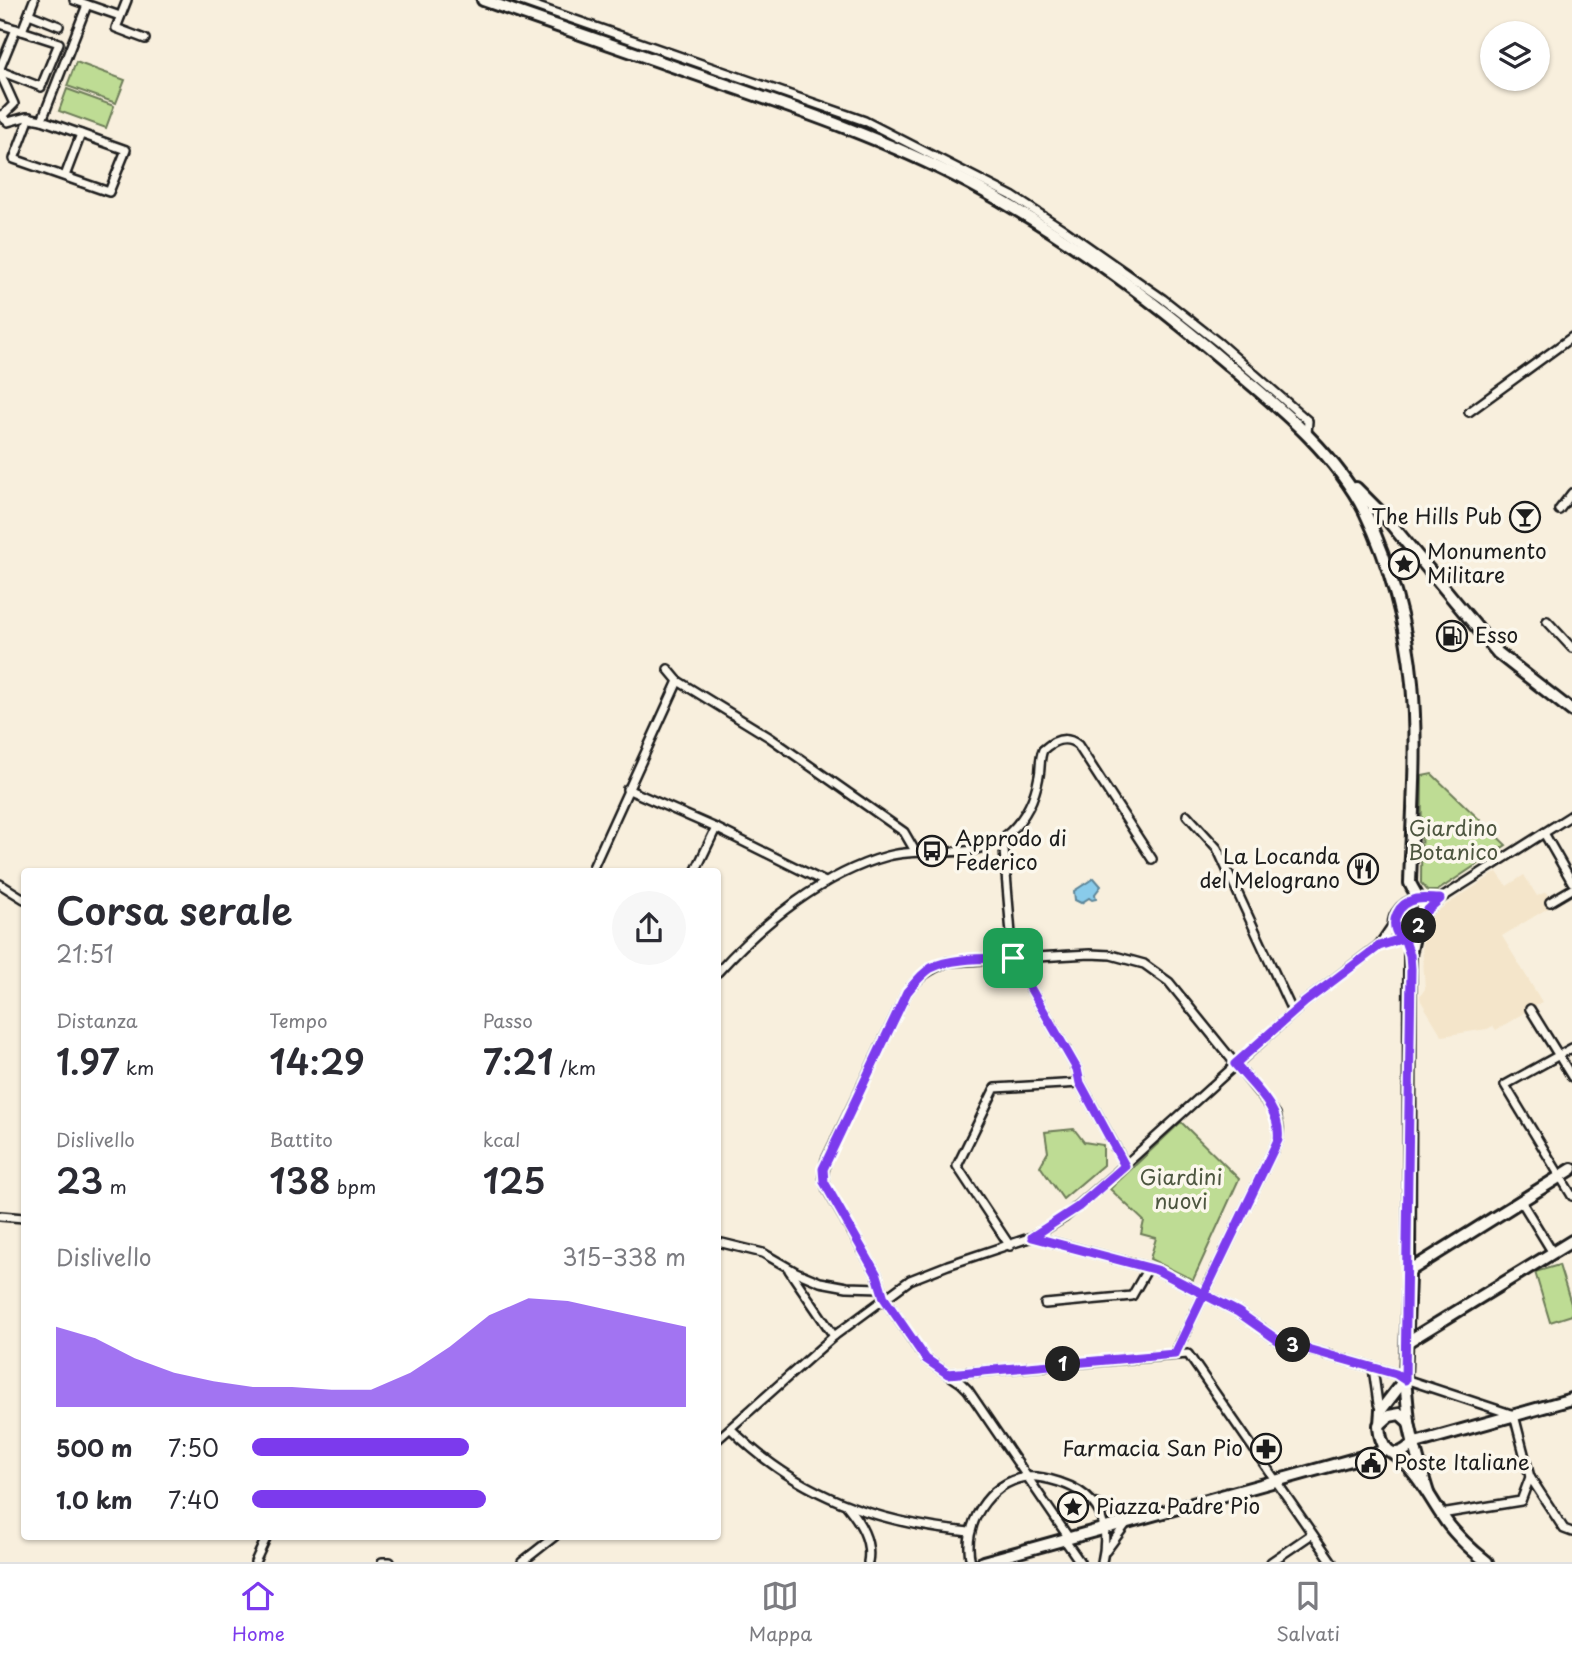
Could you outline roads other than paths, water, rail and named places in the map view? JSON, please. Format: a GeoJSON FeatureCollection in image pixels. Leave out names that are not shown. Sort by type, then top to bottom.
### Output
{"type":"FeatureCollection","features":[{"type":"Feature","properties":{"kind":"main road"},"geometry":{"type":"LineString","coordinates":[[483,0],[861,134],[968,183],[1034,222],[1158,308],[1243,377],[1307,434],[1386,518],[1498,653],[1572,712]]}},
{"type":"Feature","properties":{"kind":"main road"},"geometry":{"type":"LineString","coordinates":[[1342,472],[1365,514],[1394,589],[1412,683],[1411,887],[1394,923],[1395,932],[1402,938],[1410,955]]}},
{"type":"Feature","properties":{"kind":"main road"},"geometry":{"type":"LineString","coordinates":[[1411,887],[1419,899],[1423,914],[1415,932],[1410,955],[1409,1272],[1405,1380],[1412,1444],[1428,1493]]}},
{"type":"Feature","properties":{"kind":"main road"},"geometry":{"type":"LineString","coordinates":[[1401,908],[1419,899]]}},
{"type":"Feature","properties":{"kind":"main road"},"geometry":{"type":"LineString","coordinates":[[1402,938],[1415,932]]}},
{"type":"Feature","properties":{"kind":"main road"},"geometry":{"type":"LineString","coordinates":[[1409,1272],[1572,1169]]}},
{"type":"Feature","properties":{"kind":"main road"},"geometry":{"type":"LineString","coordinates":[[1407,1342],[1572,1241]]}},
{"type":"Feature","properties":{"kind":"main road"},"geometry":{"type":"LineString","coordinates":[[1405,1380],[1381,1410],[1381,1443],[1410,1467],[1465,1544],[1487,1562]]}},
{"type":"Feature","properties":{"kind":"main road"},"geometry":{"type":"LineString","coordinates":[[983,1562],[1380,1452],[1406,1450],[1412,1444],[1572,1399]]}},
{"type":"Feature","properties":{"kind":"main road"},"geometry":{"type":"LineString","coordinates":[[1380,1425],[1389,1416],[1397,1414],[1403,1415],[1409,1422]]}},
{"type":"Feature","properties":{"kind":"street"},"geometry":{"type":"LineString","coordinates":[[30,117],[14,159],[109,192],[125,150],[42,120],[30,117],[8,122],[1,116],[14,104],[0,71],[34,0]]}},
{"type":"Feature","properties":{"kind":"street"},"geometry":{"type":"LineString","coordinates":[[75,0],[120,16]]}},
{"type":"Feature","properties":{"kind":"street"},"geometry":{"type":"LineString","coordinates":[[127,0],[116,28],[145,39]]}},
{"type":"Feature","properties":{"kind":"street"},"geometry":{"type":"LineString","coordinates":[[518,0],[865,121],[1012,196],[1130,276],[1219,343],[1308,421],[1307,434]]}},
{"type":"Feature","properties":{"kind":"street"},"geometry":{"type":"LineString","coordinates":[[42,120],[87,5]]}},
{"type":"Feature","properties":{"kind":"street"},"geometry":{"type":"LineString","coordinates":[[29,13],[59,26]]}},
{"type":"Feature","properties":{"kind":"street"},"geometry":{"type":"LineString","coordinates":[[0,24],[58,43],[41,87],[0,71]]}},
{"type":"Feature","properties":{"kind":"street"},"geometry":{"type":"LineString","coordinates":[[65,176],[81,134]]}},
{"type":"Feature","properties":{"kind":"street"},"geometry":{"type":"LineString","coordinates":[[1469,412],[1572,337]]}},
{"type":"Feature","properties":{"kind":"street"},"geometry":{"type":"LineString","coordinates":[[1559,510],[1572,493]]}},
{"type":"Feature","properties":{"kind":"street"},"geometry":{"type":"LineString","coordinates":[[1547,621],[1572,648]]}},
{"type":"Feature","properties":{"kind":"street"},"geometry":{"type":"LineString","coordinates":[[668,669],[678,681],[769,737],[904,832],[915,851]]}},
{"type":"Feature","properties":{"kind":"street"},"geometry":{"type":"LineString","coordinates":[[593,868],[678,681]]}},
{"type":"Feature","properties":{"kind":"street"},"geometry":{"type":"LineString","coordinates":[[721,969],[764,926],[825,883],[877,859],[915,851],[968,852],[993,845],[1017,825],[1030,806],[1037,786],[1043,750],[1053,743],[1067,739],[1078,746],[1153,859]]}},
{"type":"Feature","properties":{"kind":"street"},"geometry":{"type":"LineString","coordinates":[[627,789],[716,828],[825,883]]}},
{"type":"Feature","properties":{"kind":"street"},"geometry":{"type":"LineString","coordinates":[[1187,815],[1217,848],[1293,1013]]}},
{"type":"Feature","properties":{"kind":"street"},"geometry":{"type":"LineString","coordinates":[[1423,914],[1440,899],[1572,815]]}},
{"type":"Feature","properties":{"kind":"street"},"geometry":{"type":"LineString","coordinates":[[697,868],[716,828]]}},
{"type":"Feature","properties":{"kind":"street"},"geometry":{"type":"LineString","coordinates":[[1544,833],[1572,883]]}},
{"type":"Feature","properties":{"kind":"street"},"geometry":{"type":"LineString","coordinates":[[1003,838],[1013,958],[1077,1069],[1080,1083],[1125,1166]]}},
{"type":"Feature","properties":{"kind":"street"},"geometry":{"type":"LineString","coordinates":[[0,884],[21,896]]}},
{"type":"Feature","properties":{"kind":"street"},"geometry":{"type":"LineString","coordinates":[[1550,902],[1572,888]]}},
{"type":"Feature","properties":{"kind":"street"},"geometry":{"type":"LineString","coordinates":[[1419,899],[1440,899]]}},
{"type":"Feature","properties":{"kind":"street"},"geometry":{"type":"LineString","coordinates":[[1379,946],[1394,923]]}},
{"type":"Feature","properties":{"kind":"street"},"geometry":{"type":"LineString","coordinates":[[721,1437],[834,1336],[884,1298],[923,1273],[1032,1237],[1071,1212],[1293,1013],[1379,946],[1402,938]]}},
{"type":"Feature","properties":{"kind":"street"},"geometry":{"type":"LineString","coordinates":[[1080,1562],[1028,1477],[968,1390],[926,1359],[884,1298],[877,1275],[824,1182],[826,1160],[907,992],[930,968],[948,962],[1066,954],[1111,955],[1144,964],[1169,982],[1276,1114],[1278,1140],[1175,1354]]}},
{"type":"Feature","properties":{"kind":"street"},"geometry":{"type":"LineString","coordinates":[[1531,1009],[1572,1077]]}},
{"type":"Feature","properties":{"kind":"street"},"geometry":{"type":"LineString","coordinates":[[1572,1048],[1506,1086],[1572,1196]]}},
{"type":"Feature","properties":{"kind":"street"},"geometry":{"type":"LineString","coordinates":[[1010,1246],[957,1166],[995,1088],[1080,1083]]}},
{"type":"Feature","properties":{"kind":"street"},"geometry":{"type":"LineString","coordinates":[[1521,1201],[1553,1253]]}},
{"type":"Feature","properties":{"kind":"street"},"geometry":{"type":"LineString","coordinates":[[0,1216],[21,1218]]}},
{"type":"Feature","properties":{"kind":"street"},"geometry":{"type":"LineString","coordinates":[[1032,1237],[1148,1268],[1238,1312],[1279,1341],[1396,1374],[1405,1380],[1514,1415],[1530,1477],[1564,1529],[1572,1532]]}},
{"type":"Feature","properties":{"kind":"street"},"geometry":{"type":"LineString","coordinates":[[721,1242],[764,1254],[820,1282],[847,1287],[881,1288]]}},
{"type":"Feature","properties":{"kind":"street"},"geometry":{"type":"LineString","coordinates":[[787,1267],[834,1336]]}},
{"type":"Feature","properties":{"kind":"street"},"geometry":{"type":"LineString","coordinates":[[1045,1304],[1132,1296],[1148,1268]]}},
{"type":"Feature","properties":{"kind":"street"},"geometry":{"type":"LineString","coordinates":[[948,1374],[1188,1354],[1332,1562]]}},
{"type":"Feature","properties":{"kind":"street"},"geometry":{"type":"LineString","coordinates":[[1373,1368],[1381,1410]]}},
{"type":"Feature","properties":{"kind":"street"},"geometry":{"type":"LineString","coordinates":[[731,1429],[752,1450],[804,1486],[846,1505],[900,1522],[969,1532]]}},
{"type":"Feature","properties":{"kind":"street"},"geometry":{"type":"LineString","coordinates":[[971,1562],[969,1532],[983,1506],[991,1496],[1014,1481],[1028,1477],[1070,1486],[1093,1502],[1132,1521],[1117,1533],[1103,1558]]}},
{"type":"Feature","properties":{"kind":"street"},"geometry":{"type":"LineString","coordinates":[[1441,1514],[1521,1501],[1530,1477]]}},
{"type":"Feature","properties":{"kind":"street"},"geometry":{"type":"LineString","coordinates":[[1093,1502],[1105,1528],[1103,1558]]}},
{"type":"Feature","properties":{"kind":"street"},"geometry":{"type":"LineString","coordinates":[[846,1505],[867,1540],[868,1562]]}},
{"type":"Feature","properties":{"kind":"street"},"geometry":{"type":"LineString","coordinates":[[1271,1562],[1312,1534]]}},
{"type":"Feature","properties":{"kind":"street"},"geometry":{"type":"LineString","coordinates":[[255,1562],[265,1540]]}},
{"type":"Feature","properties":{"kind":"street"},"geometry":{"type":"LineString","coordinates":[[522,1562],[550,1540]]}},
{"type":"Feature","properties":{"kind":"street"},"geometry":{"type":"LineString","coordinates":[[382,1562],[390,1562]]}},
{"type":"Feature","properties":{"kind":"water"},"geometry":{"type":"Polygon","coordinates":[[[1094,878],[1101,886],[1095,894],[1096,899],[1089,898],[1081,903],[1075,900],[1074,891],[1094,878]]]}},
{"type":"Feature","properties":{"kind":"place","name":"The Hills Pub"},"geometry":{"type":"Point","coordinates":[1525,517]}},
{"type":"Feature","properties":{"kind":"place","name":"Monumento Militare"},"geometry":{"type":"Point","coordinates":[1404,564]}},
{"type":"Feature","properties":{"kind":"place","name":"Esso"},"geometry":{"type":"Point","coordinates":[1452,636]}},
{"type":"Feature","properties":{"kind":"place","name":"Approdo di Federico"},"geometry":{"type":"Point","coordinates":[932,851]}},
{"type":"Feature","properties":{"kind":"place","name":"La Locanda del Melograno"},"geometry":{"type":"Point","coordinates":[1363,869]}},
{"type":"Feature","properties":{"kind":"place","name":"Farmacia San Pio"},"geometry":{"type":"Point","coordinates":[1266,1449]}},
{"type":"Feature","properties":{"kind":"place","name":"Poste Italiane"},"geometry":{"type":"Point","coordinates":[1371,1463]}},
{"type":"Feature","properties":{"kind":"place","name":"Piazza Padre Pio"},"geometry":{"type":"Point","coordinates":[1073,1507]}},
{"type":"Feature","properties":{"kind":"park label","name":"Giardino Botanico"},"geometry":{"type":"Point","coordinates":[1453,841]}},
{"type":"Feature","properties":{"kind":"park label","name":"Giardini nuovi"},"geometry":{"type":"Point","coordinates":[1181,1190]}}]}
